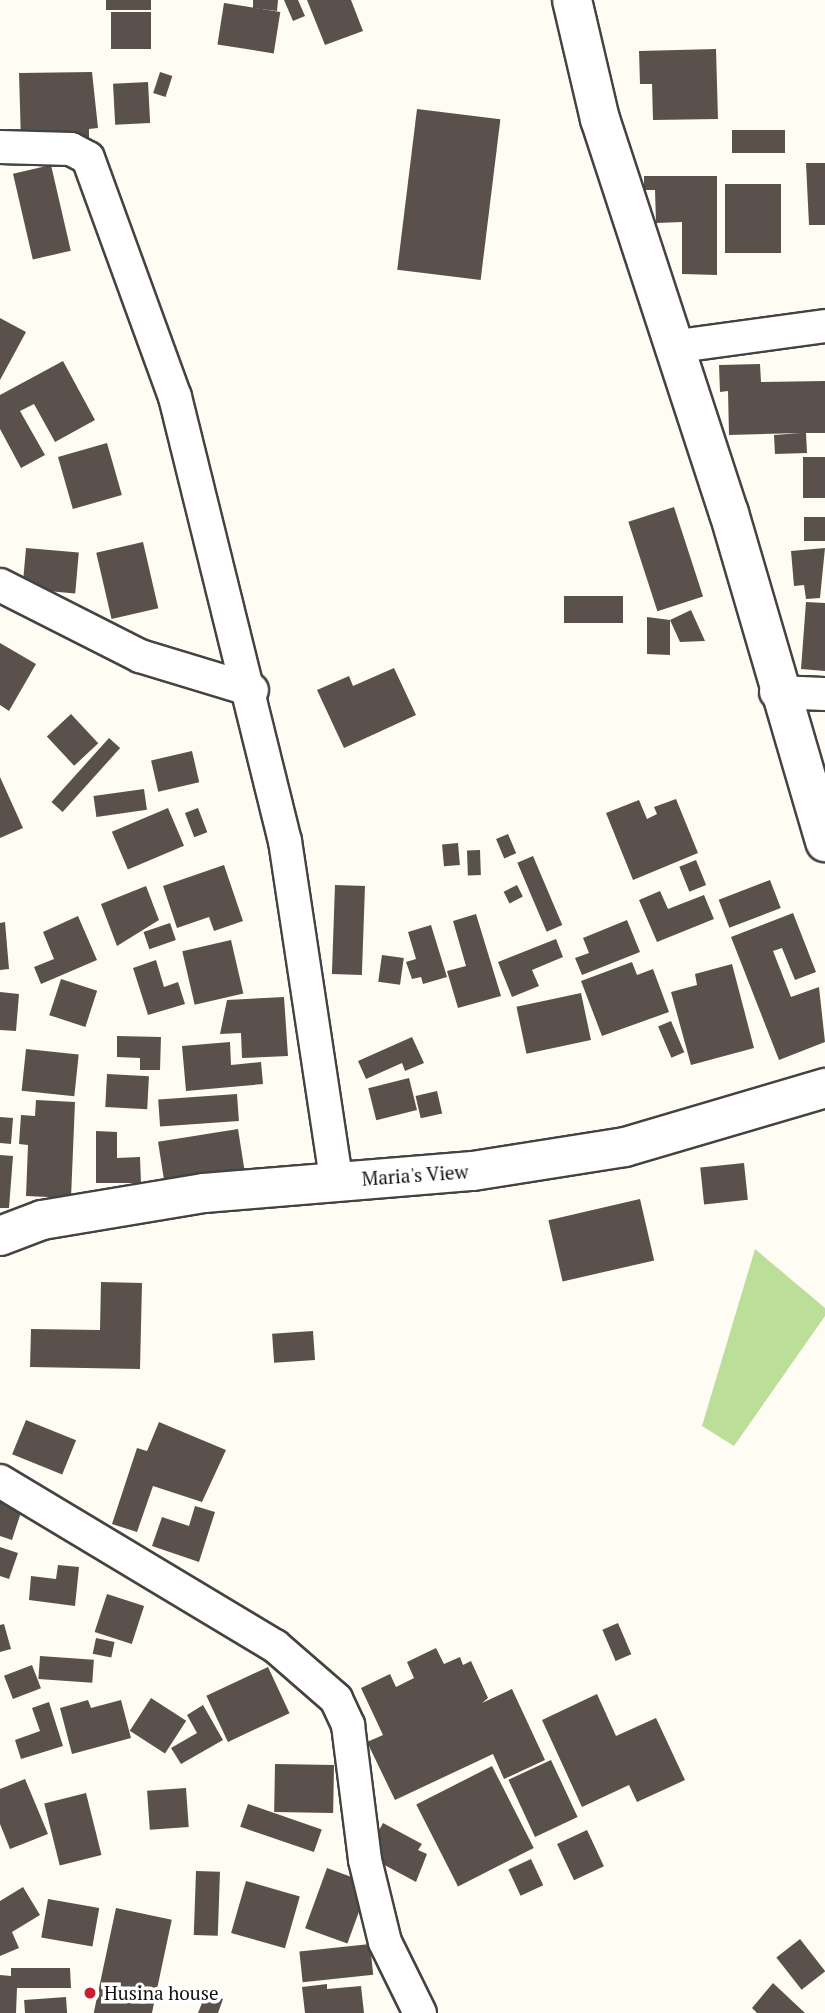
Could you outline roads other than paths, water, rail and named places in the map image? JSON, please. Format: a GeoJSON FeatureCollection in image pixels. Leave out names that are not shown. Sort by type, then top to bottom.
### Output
{"type":"FeatureCollection","features":[{"type":"Feature","properties":{"kind":"street"},"geometry":{"type":"LineString","coordinates":[[572,0],[600,119],[672,346],[729,513],[776,692],[825,842]]}},
{"type":"Feature","properties":{"kind":"street"},"geometry":{"type":"LineString","coordinates":[[0,147],[71,149],[89,159],[98,176],[175,397],[252,690],[285,841],[336,1180]]}},
{"type":"Feature","properties":{"kind":"street"},"geometry":{"type":"LineString","coordinates":[[672,346],[825,326]]}},
{"type":"Feature","properties":{"kind":"street"},"geometry":{"type":"LineString","coordinates":[[0,585],[141,656],[252,690]]}},
{"type":"Feature","properties":{"kind":"street"},"geometry":{"type":"LineString","coordinates":[[776,692],[825,694]]}},
{"type":"Feature","properties":{"kind":"street","name":"Maria's View"},"geometry":{"type":"LineString","coordinates":[[0,1236],[101,1208],[336,1180],[473,1171],[625,1147],[825,1087]]}},
{"type":"Feature","properties":{"kind":"street"},"geometry":{"type":"LineString","coordinates":[[0,1480],[275,1646],[336,1699],[348,1725],[365,1860],[385,1942],[420,2013]]}},
{"type":"Feature","properties":{"kind":"place","name":"Husina house"},"geometry":{"type":"Point","coordinates":[90,1993]}}]}
